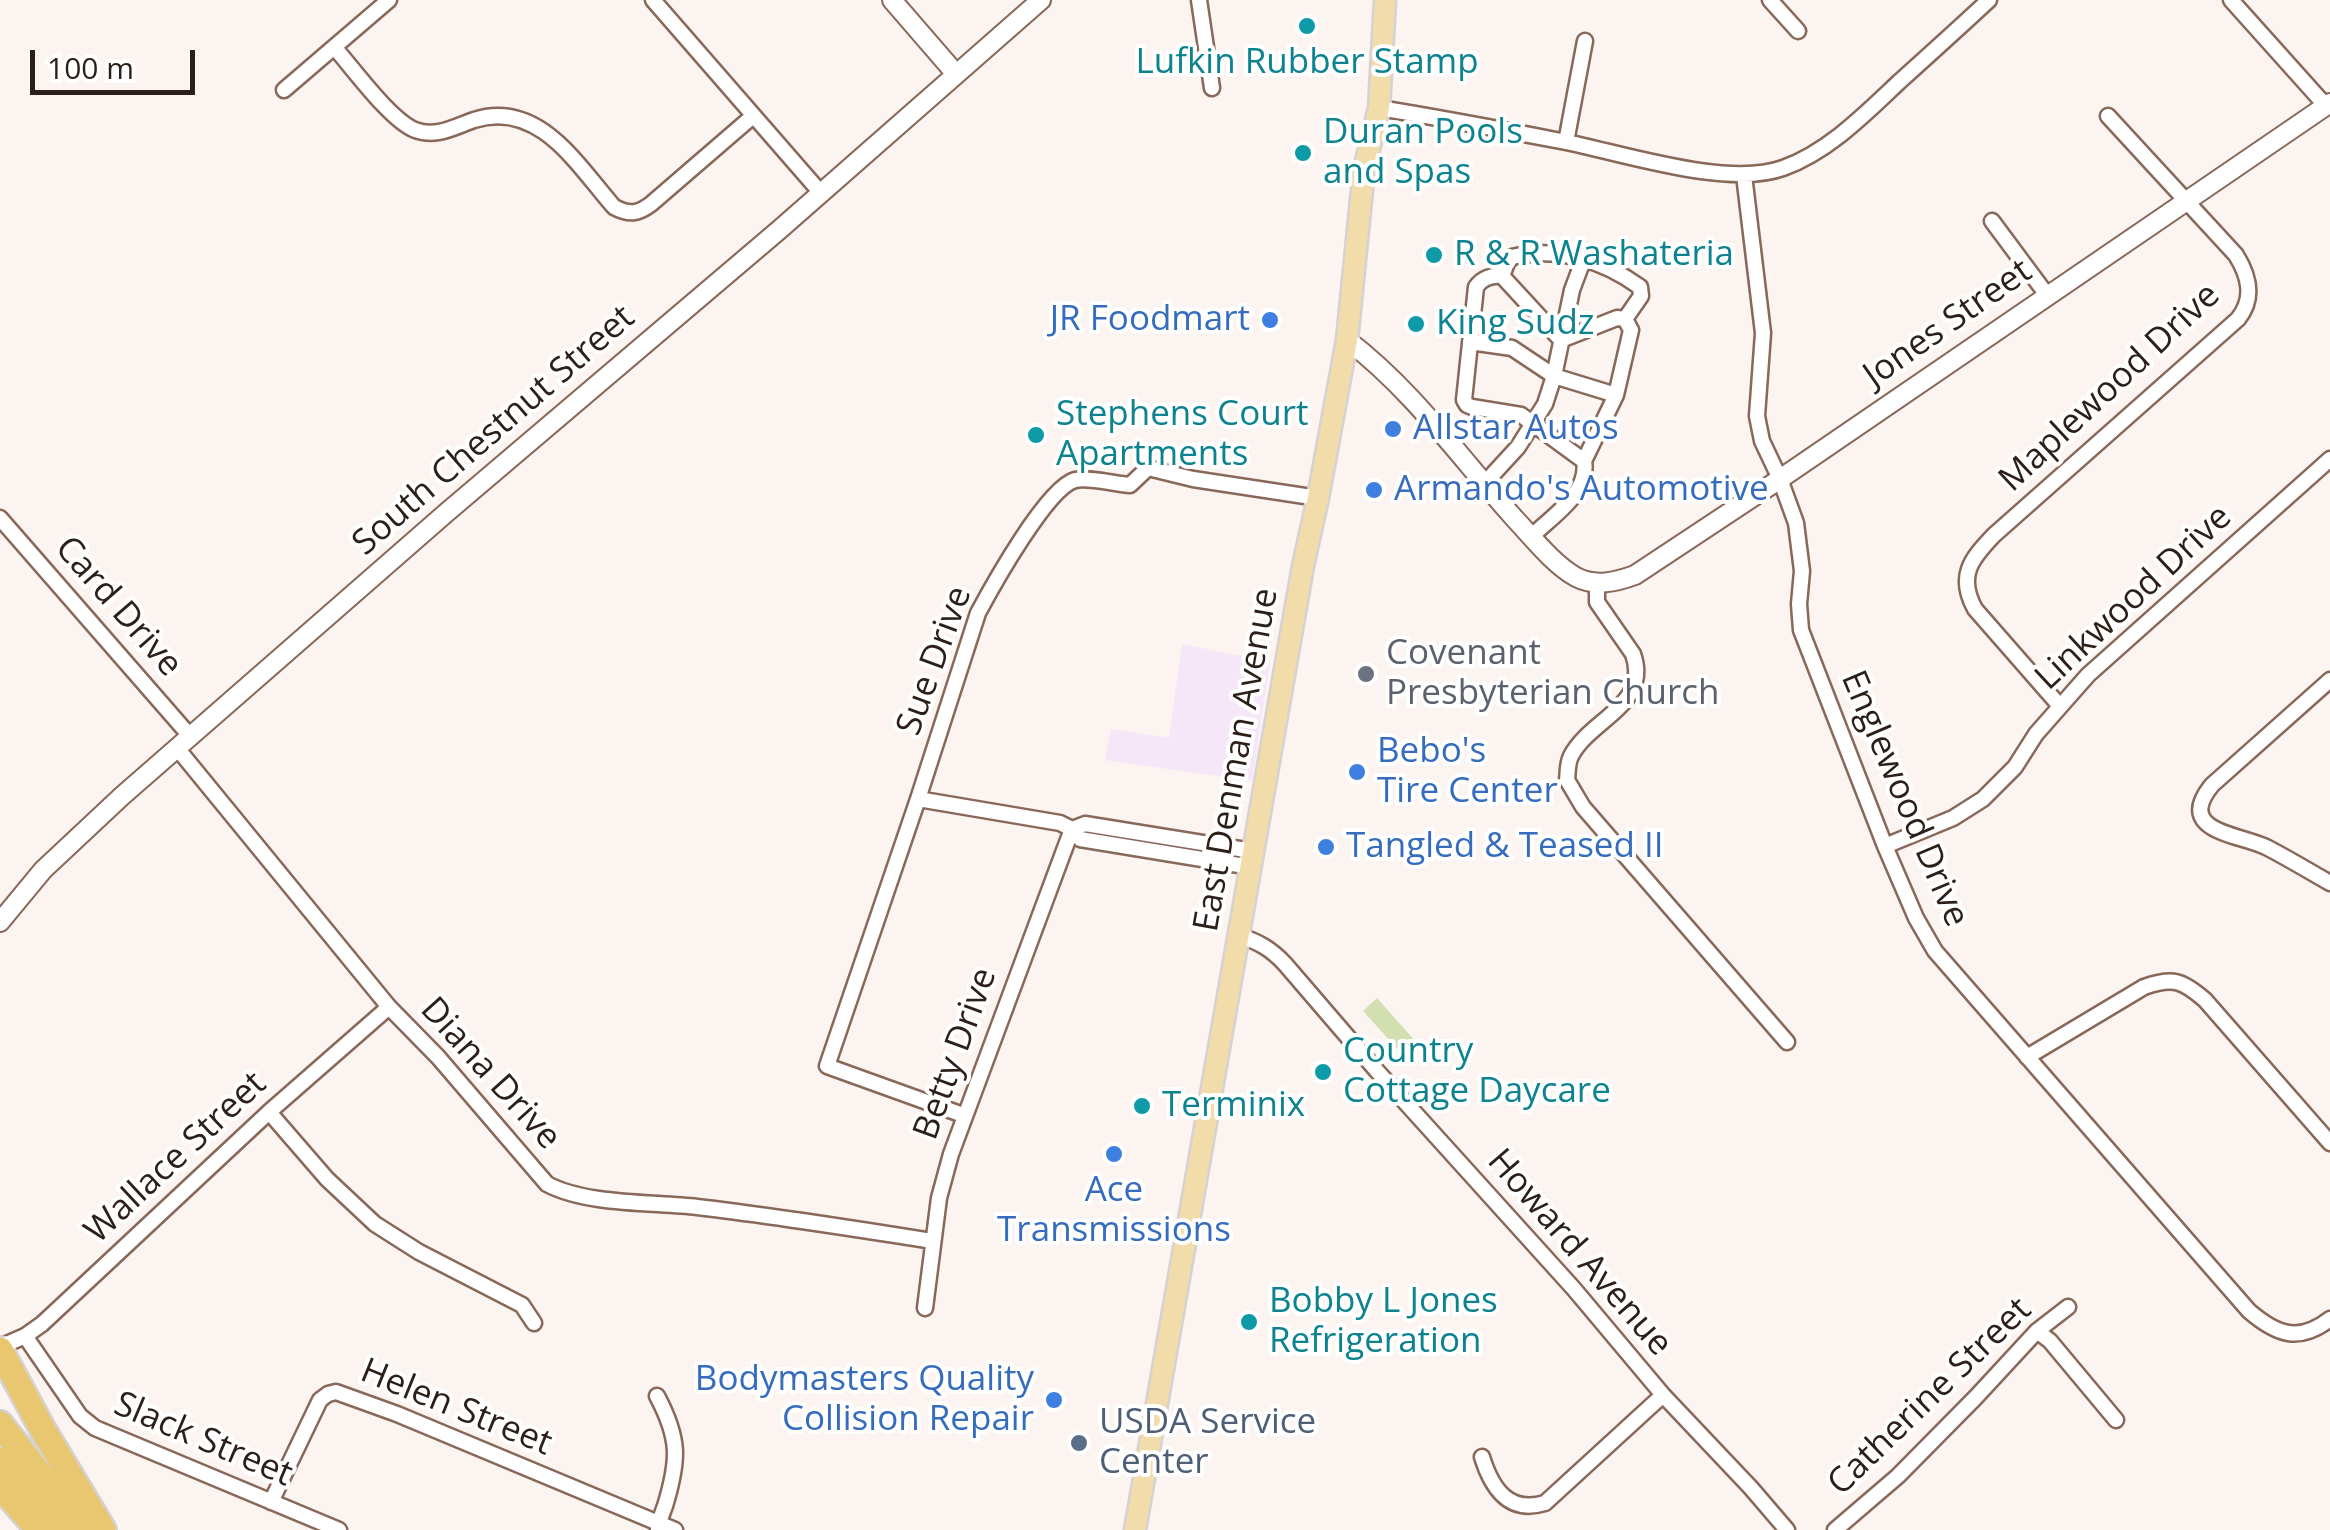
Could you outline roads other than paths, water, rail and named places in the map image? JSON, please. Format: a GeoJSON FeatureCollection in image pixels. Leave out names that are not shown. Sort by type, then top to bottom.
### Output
{"type":"FeatureCollection","features":[{"type":"Feature","properties":{"kind":"highway"},"geometry":{"type":"LineString","coordinates":[[0,1348],[103,1530]]}},
{"type":"Feature","properties":{"kind":"highway"},"geometry":{"type":"LineString","coordinates":[[0,1424],[84,1530]]}},
{"type":"Feature","properties":{"kind":"highway"},"geometry":{"type":"LineString","coordinates":[[0,1452],[59,1530]]}},
{"type":"Feature","properties":{"kind":"highway"},"geometry":{"type":"LineString","coordinates":[[0,1486],[39,1530]]}},
{"type":"Feature","properties":{"kind":"main road"},"geometry":{"type":"LineString","coordinates":[[892,0],[956,74]]}},
{"type":"Feature","properties":{"kind":"main road","name":"South Chestnut Street"},"geometry":{"type":"LineString","coordinates":[[0,922],[44,870],[122,796],[1040,0]]}},
{"type":"Feature","properties":{"kind":"main road","name":"East Denman Avenue"},"geometry":{"type":"LineString","coordinates":[[1135,1530],[1303,566],[1348,340],[1364,170],[1379,108],[1384,0]]}},
{"type":"Feature","properties":{"kind":"main road","name":"Jones Street"},"geometry":{"type":"LineString","coordinates":[[1597,582],[1614,583],[1636,575],[2329,107]]}},
{"type":"Feature","properties":{"kind":"main road"},"geometry":{"type":"LineString","coordinates":[[1348,340],[1371,358],[1532,536],[1574,576],[1597,582]]}},
{"type":"Feature","properties":{"kind":"street"},"geometry":{"type":"LineString","coordinates":[[284,90],[389,0]]}},
{"type":"Feature","properties":{"kind":"street"},"geometry":{"type":"LineString","coordinates":[[653,0],[821,193]]}},
{"type":"Feature","properties":{"kind":"street"},"geometry":{"type":"LineString","coordinates":[[1199,0],[1212,88]]}},
{"type":"Feature","properties":{"kind":"street"},"geometry":{"type":"LineString","coordinates":[[1770,0],[1798,32]]}},
{"type":"Feature","properties":{"kind":"street"},"geometry":{"type":"LineString","coordinates":[[1960,0],[1974,14]]}},
{"type":"Feature","properties":{"kind":"street"},"geometry":{"type":"LineString","coordinates":[[1379,108],[1717,173],[1766,173],[1822,148],[1989,0]]}},
{"type":"Feature","properties":{"kind":"street"},"geometry":{"type":"LineString","coordinates":[[2231,0],[2329,107]]}},
{"type":"Feature","properties":{"kind":"street"},"geometry":{"type":"LineString","coordinates":[[1566,142],[1584,41]]}},
{"type":"Feature","properties":{"kind":"street"},"geometry":{"type":"LineString","coordinates":[[334,47],[410,128],[432,133],[484,117],[502,115],[523,120],[556,139],[614,207],[624,212],[641,212],[753,116]]}},
{"type":"Feature","properties":{"kind":"street","name":"Maplewood Drive"},"geometry":{"type":"LineString","coordinates":[[2059,705],[1975,609],[1967,595],[1967,570],[1994,535],[2209,346],[2245,310],[2249,296],[2244,268],[2224,240],[2108,116]]}},
{"type":"Feature","properties":{"kind":"street","name":"Englewood Drive"},"geometry":{"type":"LineString","coordinates":[[1744,175],[1763,333],[1757,416],[1762,440],[1796,523],[1802,571],[1800,630],[1916,918],[1935,951],[2250,1311],[2279,1332],[2295,1334],[2308,1332],[2330,1319]]}},
{"type":"Feature","properties":{"kind":"street"},"geometry":{"type":"LineString","coordinates":[[1992,221],[2047,295]]}},
{"type":"Feature","properties":{"kind":"street"},"geometry":{"type":"LineString","coordinates":[[1502,276],[1507,262],[1519,256],[1568,254],[1584,258],[1640,286],[1642,296],[1625,319]]}},
{"type":"Feature","properties":{"kind":"street"},"geometry":{"type":"LineString","coordinates":[[1484,484],[1518,447],[1545,404],[1572,290],[1584,258]]}},
{"type":"Feature","properties":{"kind":"street"},"geometry":{"type":"LineString","coordinates":[[1502,276],[1561,340]]}},
{"type":"Feature","properties":{"kind":"street"},"geometry":{"type":"LineString","coordinates":[[1502,276],[1486,278],[1476,287],[1464,400],[1467,405],[1521,415],[1584,462],[1586,470],[1573,496],[1532,536]]}},
{"type":"Feature","properties":{"kind":"street"},"geometry":{"type":"LineString","coordinates":[[1561,340],[1617,318],[1625,319]]}},
{"type":"Feature","properties":{"kind":"street"},"geometry":{"type":"LineString","coordinates":[[1584,462],[1616,395],[1631,330],[1625,319]]}},
{"type":"Feature","properties":{"kind":"street"},"geometry":{"type":"LineString","coordinates":[[1470,342],[1512,348],[1554,376],[1616,395]]}},
{"type":"Feature","properties":{"kind":"street","name":"Linkwood Drive"},"geometry":{"type":"LineString","coordinates":[[1885,846],[1953,818],[1983,800],[2015,767],[2036,734],[2088,674],[2330,459]]}},
{"type":"Feature","properties":{"kind":"street","name":"Sue Drive"},"geometry":{"type":"LineString","coordinates":[[964,1114],[827,1066],[978,613],[1035,519],[1064,487],[1076,480],[1130,485],[1148,468],[1318,498]]}},
{"type":"Feature","properties":{"kind":"street","name":"Card Drive"},"geometry":{"type":"LineString","coordinates":[[0,518],[184,742]]}},
{"type":"Feature","properties":{"kind":"street"},"geometry":{"type":"LineString","coordinates":[[1597,582],[1597,602],[1633,654],[1636,682],[1632,694],[1572,754],[1567,780],[1583,807],[1787,1042]]}},
{"type":"Feature","properties":{"kind":"street"},"geometry":{"type":"LineString","coordinates":[[2330,680],[2212,785],[2200,806],[2202,816],[2213,830],[2265,846],[2330,883]]}},
{"type":"Feature","properties":{"kind":"street","name":"Diana Drive"},"geometry":{"type":"LineString","coordinates":[[184,742],[388,1006],[438,1057],[546,1184],[560,1192],[583,1196],[698,1207],[933,1241]]}},
{"type":"Feature","properties":{"kind":"street"},"geometry":{"type":"LineString","coordinates":[[918,799],[1060,824],[1072,829],[1080,839],[1252,859]]}},
{"type":"Feature","properties":{"kind":"street","name":"Betty Drive"},"geometry":{"type":"LineString","coordinates":[[925,1308],[939,1198],[964,1114],[1072,829]]}},
{"type":"Feature","properties":{"kind":"street","name":"Howard Avenue"},"geometry":{"type":"LineString","coordinates":[[1240,936],[1261,943],[1285,964],[1786,1530]]}},
{"type":"Feature","properties":{"kind":"street"},"geometry":{"type":"LineString","coordinates":[[2028,1057],[2144,988],[2176,980],[2190,986],[2205,1000],[2330,1142]]}},
{"type":"Feature","properties":{"kind":"street","name":"Wallace Street"},"geometry":{"type":"LineString","coordinates":[[0,1348],[42,1324],[388,1006]]}},
{"type":"Feature","properties":{"kind":"street"},"geometry":{"type":"LineString","coordinates":[[270,1112],[327,1180],[375,1224],[419,1252],[522,1305],[534,1323]]}},
{"type":"Feature","properties":{"kind":"street","name":"Catherine Street"},"geometry":{"type":"LineString","coordinates":[[1835,1530],[1898,1476],[2037,1330],[2068,1307]]}},
{"type":"Feature","properties":{"kind":"street"},"geometry":{"type":"LineString","coordinates":[[2037,1330],[2116,1420]]}},
{"type":"Feature","properties":{"kind":"street","name":"Slack Street"},"geometry":{"type":"LineString","coordinates":[[25,1336],[80,1416],[95,1428],[339,1530]]}},
{"type":"Feature","properties":{"kind":"street","name":"Helen Street"},"geometry":{"type":"LineString","coordinates":[[271,1502],[320,1400],[336,1392],[397,1414],[658,1527],[675,1530]]}},
{"type":"Feature","properties":{"kind":"street"},"geometry":{"type":"LineString","coordinates":[[1482,1458],[1488,1477],[1509,1500],[1532,1508],[1545,1504],[1664,1395]]}},
{"type":"Feature","properties":{"kind":"street"},"geometry":{"type":"LineString","coordinates":[[656,1396],[669,1418],[676,1458],[658,1527]]}},
{"type":"Feature","properties":{"kind":"place","name":"Lufkin Rubber Stamp"},"geometry":{"type":"Point","coordinates":[1307,26]}},
{"type":"Feature","properties":{"kind":"place","name":"Duran Pools and Spas"},"geometry":{"type":"Point","coordinates":[1303,153]}},
{"type":"Feature","properties":{"kind":"place","name":"R & R Washateria"},"geometry":{"type":"Point","coordinates":[1434,255]}},
{"type":"Feature","properties":{"kind":"place","name":"JR Foodmart"},"geometry":{"type":"Point","coordinates":[1270,320]}},
{"type":"Feature","properties":{"kind":"place","name":"King Sudz"},"geometry":{"type":"Point","coordinates":[1416,324]}},
{"type":"Feature","properties":{"kind":"place","name":"Allstar Autos"},"geometry":{"type":"Point","coordinates":[1393,429]}},
{"type":"Feature","properties":{"kind":"place","name":"Stephens Court Apartments"},"geometry":{"type":"Point","coordinates":[1036,435]}},
{"type":"Feature","properties":{"kind":"place","name":"Armando's Automotive"},"geometry":{"type":"Point","coordinates":[1374,490]}},
{"type":"Feature","properties":{"kind":"place","name":"Covenant Presbyterian Church"},"geometry":{"type":"Point","coordinates":[1366,674]}},
{"type":"Feature","properties":{"kind":"place","name":"Bebo's Tire Center"},"geometry":{"type":"Point","coordinates":[1357,772]}},
{"type":"Feature","properties":{"kind":"place","name":"Tangled & Teased II"},"geometry":{"type":"Point","coordinates":[1326,847]}},
{"type":"Feature","properties":{"kind":"place","name":"Country Cottage Daycare"},"geometry":{"type":"Point","coordinates":[1323,1072]}},
{"type":"Feature","properties":{"kind":"place","name":"Terminix"},"geometry":{"type":"Point","coordinates":[1142,1106]}},
{"type":"Feature","properties":{"kind":"place","name":"Ace Transmissions"},"geometry":{"type":"Point","coordinates":[1114,1154]}},
{"type":"Feature","properties":{"kind":"place","name":"Bobby L Jones Refrigeration"},"geometry":{"type":"Point","coordinates":[1249,1322]}},
{"type":"Feature","properties":{"kind":"place","name":"Bodymasters Quality Collision Repair"},"geometry":{"type":"Point","coordinates":[1054,1400]}},
{"type":"Feature","properties":{"kind":"place","name":"USDA Service Center"},"geometry":{"type":"Point","coordinates":[1079,1443]}}]}
